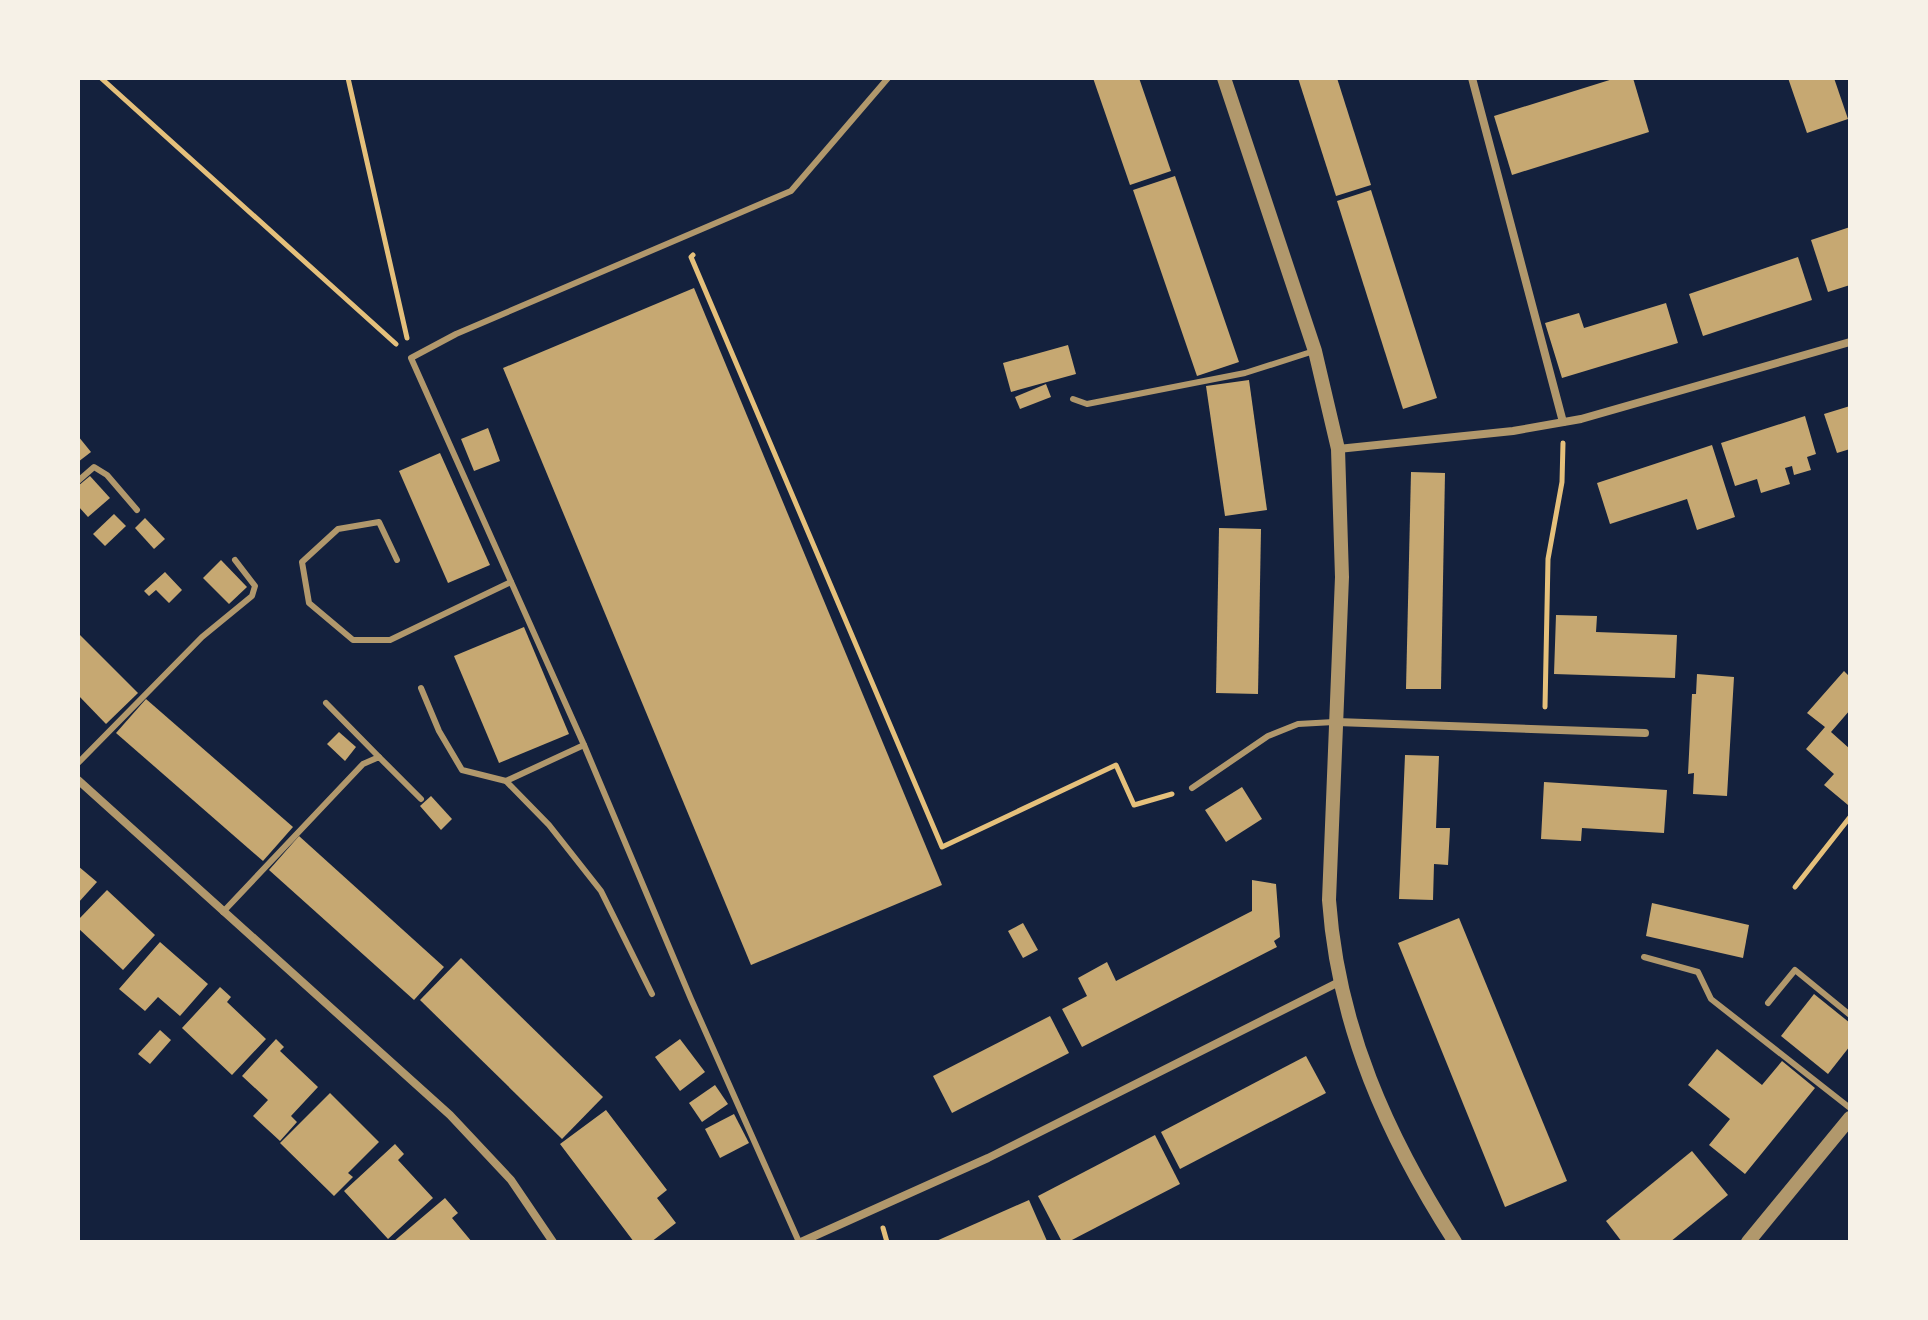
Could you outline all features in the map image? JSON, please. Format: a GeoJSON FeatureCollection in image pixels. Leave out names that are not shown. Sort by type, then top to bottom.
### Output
{"type":"FeatureCollection","features":[{"type":"Feature","properties":{"kind":"street"},"geometry":{"type":"LineString","coordinates":[[1224,78],[1315,351],[1338,449],[1342,577],[1329,900],[1332,940],[1371,1088],[1419,1186],[1455,1242]]}},
{"type":"Feature","properties":{"kind":"street"},"geometry":{"type":"LineString","coordinates":[[1472,78],[1563,422]]}},
{"type":"Feature","properties":{"kind":"street"},"geometry":{"type":"LineString","coordinates":[[1338,449],[1513,431],[1581,419],[1850,342]]}},
{"type":"Feature","properties":{"kind":"street"},"geometry":{"type":"LineString","coordinates":[[1337,722],[1645,733]]}},
{"type":"Feature","properties":{"kind":"street"},"geometry":{"type":"LineString","coordinates":[[78,780],[450,1115],[511,1180],[553,1242]]}},
{"type":"Feature","properties":{"kind":"street"},"geometry":{"type":"LineString","coordinates":[[800,1242],[988,1158],[1341,981]]}},
{"type":"Feature","properties":{"kind":"street"},"geometry":{"type":"LineString","coordinates":[[1748,1242],[1850,1118]]}},
{"type":"Feature","properties":{"kind":"lane"},"geometry":{"type":"LineString","coordinates":[[800,1242],[691,999],[584,745],[411,358],[456,334],[791,191],[888,78]]}},
{"type":"Feature","properties":{"kind":"lane"},"geometry":{"type":"LineString","coordinates":[[1073,399],[1087,404],[1245,373],[1315,351]]}},
{"type":"Feature","properties":{"kind":"lane"},"geometry":{"type":"LineString","coordinates":[[78,481],[94,467],[107,475],[137,510]]}},
{"type":"Feature","properties":{"kind":"lane"},"geometry":{"type":"LineString","coordinates":[[397,560],[379,522],[338,529],[302,562],[309,603],[353,640],[390,640],[511,582]]}},
{"type":"Feature","properties":{"kind":"lane"},"geometry":{"type":"LineString","coordinates":[[78,763],[202,637],[252,596],[255,586],[235,560]]}},
{"type":"Feature","properties":{"kind":"lane"},"geometry":{"type":"LineString","coordinates":[[421,688],[439,731],[462,770],[506,781],[549,825],[601,891],[652,994]]}},
{"type":"Feature","properties":{"kind":"lane"},"geometry":{"type":"LineString","coordinates":[[326,703],[421,799]]}},
{"type":"Feature","properties":{"kind":"lane"},"geometry":{"type":"LineString","coordinates":[[1192,788],[1268,736],[1298,724],[1337,722]]}},
{"type":"Feature","properties":{"kind":"lane"},"geometry":{"type":"LineString","coordinates":[[506,781],[584,745]]}},
{"type":"Feature","properties":{"kind":"lane"},"geometry":{"type":"LineString","coordinates":[[223,912],[363,764],[379,757]]}},
{"type":"Feature","properties":{"kind":"lane"},"geometry":{"type":"LineString","coordinates":[[1644,957],[1698,972],[1711,999],[1850,1108]]}},
{"type":"Feature","properties":{"kind":"lane"},"geometry":{"type":"LineString","coordinates":[[1768,1003],[1795,970],[1850,1015]]}},
{"type":"Feature","properties":{"kind":"path"},"geometry":{"type":"LineString","coordinates":[[101,78],[411,358]]}},
{"type":"Feature","properties":{"kind":"path"},"geometry":{"type":"LineString","coordinates":[[348,78],[411,358]]}},
{"type":"Feature","properties":{"kind":"path"},"geometry":{"type":"LineString","coordinates":[[704,248],[691,257],[942,847],[1116,765],[1134,805],[1192,788]]}},
{"type":"Feature","properties":{"kind":"path"},"geometry":{"type":"LineString","coordinates":[[1545,730],[1548,559],[1562,482],[1563,422]]}},
{"type":"Feature","properties":{"kind":"path"},"geometry":{"type":"LineString","coordinates":[[1795,887],[1850,817]]}},
{"type":"Feature","properties":{"kind":"building"},"geometry":{"type":"Polygon","coordinates":[[[1093,78],[1139,78],[1171,171],[1130,185],[1093,78]]]}},
{"type":"Feature","properties":{"kind":"building"},"geometry":{"type":"Polygon","coordinates":[[[1298,78],[1337,78],[1371,185],[1336,196],[1298,78]]]}},
{"type":"Feature","properties":{"kind":"building"},"geometry":{"type":"Polygon","coordinates":[[[1616,78],[1633,78],[1649,132],[1512,175],[1494,116],[1616,78]]]}},
{"type":"Feature","properties":{"kind":"building"},"geometry":{"type":"Polygon","coordinates":[[[1788,78],[1834,78],[1848,119],[1807,133],[1788,78]]]}},
{"type":"Feature","properties":{"kind":"building"},"geometry":{"type":"Polygon","coordinates":[[[1175,176],[1239,362],[1197,376],[1133,190],[1175,176]]]}},
{"type":"Feature","properties":{"kind":"building"},"geometry":{"type":"Polygon","coordinates":[[[1371,190],[1437,398],[1403,409],[1337,201],[1371,190]]]}},
{"type":"Feature","properties":{"kind":"building"},"geometry":{"type":"Polygon","coordinates":[[[1850,227],[1850,285],[1828,292],[1811,240],[1850,227]]]}},
{"type":"Feature","properties":{"kind":"building"},"geometry":{"type":"Polygon","coordinates":[[[1798,257],[1812,300],[1703,336],[1689,294],[1798,257]]]}},
{"type":"Feature","properties":{"kind":"building"},"geometry":{"type":"Polygon","coordinates":[[[694,288],[942,885],[751,965],[503,368],[694,288]]]}},
{"type":"Feature","properties":{"kind":"building"},"geometry":{"type":"Polygon","coordinates":[[[1666,303],[1678,343],[1562,378],[1545,323],[1579,313],[1584,328],[1666,303]]]}},
{"type":"Feature","properties":{"kind":"building"},"geometry":{"type":"Polygon","coordinates":[[[1068,345],[1076,374],[1011,392],[1003,363],[1068,345]]]}},
{"type":"Feature","properties":{"kind":"building"},"geometry":{"type":"Polygon","coordinates":[[[1249,380],[1267,510],[1225,516],[1206,386],[1249,380]]]}},
{"type":"Feature","properties":{"kind":"building"},"geometry":{"type":"Polygon","coordinates":[[[1046,384],[1051,397],[1020,409],[1015,397],[1046,384]]]}},
{"type":"Feature","properties":{"kind":"building"},"geometry":{"type":"Polygon","coordinates":[[[1850,406],[1850,449],[1837,453],[1824,414],[1850,406]]]}},
{"type":"Feature","properties":{"kind":"building"},"geometry":{"type":"Polygon","coordinates":[[[1805,416],[1816,454],[1807,457],[1811,470],[1794,475],[1792,466],[1785,468],[1790,484],[1761,493],[1757,479],[1735,486],[1721,443],[1805,416]]]}},
{"type":"Feature","properties":{"kind":"building"},"geometry":{"type":"Polygon","coordinates":[[[488,428],[500,461],[474,471],[461,439],[488,428]]]}},
{"type":"Feature","properties":{"kind":"building"},"geometry":{"type":"Polygon","coordinates":[[[78,436],[91,452],[78,462],[78,436]]]}},
{"type":"Feature","properties":{"kind":"building"},"geometry":{"type":"Polygon","coordinates":[[[1712,445],[1735,517],[1697,530],[1687,499],[1610,524],[1597,483],[1712,445]]]}},
{"type":"Feature","properties":{"kind":"building"},"geometry":{"type":"Polygon","coordinates":[[[440,453],[490,565],[448,583],[399,471],[440,453]]]}},
{"type":"Feature","properties":{"kind":"building"},"geometry":{"type":"Polygon","coordinates":[[[1411,472],[1445,473],[1441,689],[1406,689],[1411,472]]]}},
{"type":"Feature","properties":{"kind":"building"},"geometry":{"type":"Polygon","coordinates":[[[90,476],[110,498],[88,517],[78,506],[78,486],[90,476]]]}},
{"type":"Feature","properties":{"kind":"building"},"geometry":{"type":"Polygon","coordinates":[[[114,514],[126,526],[105,546],[93,534],[114,514]]]}},
{"type":"Feature","properties":{"kind":"building"},"geometry":{"type":"Polygon","coordinates":[[[145,518],[165,539],[154,549],[135,528],[145,518]]]}},
{"type":"Feature","properties":{"kind":"building"},"geometry":{"type":"Polygon","coordinates":[[[1219,528],[1261,529],[1258,694],[1216,693],[1219,528]]]}},
{"type":"Feature","properties":{"kind":"building"},"geometry":{"type":"Polygon","coordinates":[[[221,560],[247,587],[229,604],[203,578],[221,560]]]}},
{"type":"Feature","properties":{"kind":"building"},"geometry":{"type":"Polygon","coordinates":[[[165,572],[182,590],[169,603],[156,590],[149,596],[144,591],[165,572]]]}},
{"type":"Feature","properties":{"kind":"building"},"geometry":{"type":"Polygon","coordinates":[[[1556,615],[1597,616],[1596,632],[1677,635],[1675,678],[1554,674],[1556,615]]]}},
{"type":"Feature","properties":{"kind":"building"},"geometry":{"type":"Polygon","coordinates":[[[524,627],[569,734],[499,763],[454,656],[524,627]]]}},
{"type":"Feature","properties":{"kind":"building"},"geometry":{"type":"Polygon","coordinates":[[[78,633],[138,693],[106,724],[78,695],[78,633]]]}},
{"type":"Feature","properties":{"kind":"building"},"geometry":{"type":"Polygon","coordinates":[[[1844,671],[1850,677],[1850,710],[1831,732],[1850,749],[1848,805],[1824,785],[1834,774],[1806,749],[1825,727],[1807,713],[1844,671]]]}},
{"type":"Feature","properties":{"kind":"building"},"geometry":{"type":"Polygon","coordinates":[[[1697,674],[1734,677],[1727,796],[1693,794],[1694,773],[1688,774],[1692,694],[1696,694],[1697,674]]]}},
{"type":"Feature","properties":{"kind":"building"},"geometry":{"type":"Polygon","coordinates":[[[146,699],[293,827],[263,861],[116,733],[146,699]]]}},
{"type":"Feature","properties":{"kind":"building"},"geometry":{"type":"Polygon","coordinates":[[[339,732],[356,747],[345,761],[327,744],[339,732]]]}},
{"type":"Feature","properties":{"kind":"building"},"geometry":{"type":"Polygon","coordinates":[[[1405,755],[1439,756],[1436,828],[1450,828],[1448,865],[1434,864],[1433,900],[1399,899],[1405,755]]]}},
{"type":"Feature","properties":{"kind":"building"},"geometry":{"type":"Polygon","coordinates":[[[1544,782],[1667,790],[1664,833],[1582,828],[1581,841],[1541,839],[1544,782]]]}},
{"type":"Feature","properties":{"kind":"building"},"geometry":{"type":"Polygon","coordinates":[[[1242,787],[1262,819],[1226,842],[1205,810],[1242,787]]]}},
{"type":"Feature","properties":{"kind":"building"},"geometry":{"type":"Polygon","coordinates":[[[431,796],[452,819],[441,830],[420,806],[431,796]]]}},
{"type":"Feature","properties":{"kind":"building"},"geometry":{"type":"Polygon","coordinates":[[[299,836],[444,967],[414,1000],[269,870],[299,836]]]}},
{"type":"Feature","properties":{"kind":"building"},"geometry":{"type":"Polygon","coordinates":[[[78,866],[97,882],[78,903],[78,866]]]}},
{"type":"Feature","properties":{"kind":"building"},"geometry":{"type":"Polygon","coordinates":[[[1252,880],[1276,884],[1280,937],[1274,941],[1277,947],[1082,1047],[1062,1009],[1087,996],[1078,978],[1107,962],[1116,981],[1252,911],[1252,880]]]}},
{"type":"Feature","properties":{"kind":"building"},"geometry":{"type":"Polygon","coordinates":[[[107,890],[155,935],[123,970],[78,928],[78,920],[107,890]]]}},
{"type":"Feature","properties":{"kind":"building"},"geometry":{"type":"Polygon","coordinates":[[[1652,903],[1749,925],[1743,958],[1646,936],[1652,903]]]}},
{"type":"Feature","properties":{"kind":"building"},"geometry":{"type":"Polygon","coordinates":[[[1459,918],[1567,1181],[1505,1207],[1398,943],[1459,918]]]}},
{"type":"Feature","properties":{"kind":"building"},"geometry":{"type":"Polygon","coordinates":[[[1023,923],[1038,950],[1023,958],[1008,931],[1023,923]]]}},
{"type":"Feature","properties":{"kind":"building"},"geometry":{"type":"Polygon","coordinates":[[[160,942],[208,984],[180,1016],[158,997],[145,1011],[119,989],[160,942]]]}},
{"type":"Feature","properties":{"kind":"building"},"geometry":{"type":"Polygon","coordinates":[[[461,958],[603,1097],[562,1139],[420,1000],[461,958]]]}},
{"type":"Feature","properties":{"kind":"building"},"geometry":{"type":"Polygon","coordinates":[[[220,987],[231,997],[227,1002],[266,1039],[232,1075],[182,1028],[220,987]]]}},
{"type":"Feature","properties":{"kind":"building"},"geometry":{"type":"Polygon","coordinates":[[[1814,994],[1850,1023],[1850,1046],[1828,1074],[1781,1036],[1814,994]]]}},
{"type":"Feature","properties":{"kind":"building"},"geometry":{"type":"Polygon","coordinates":[[[1050,1016],[1069,1053],[952,1113],[933,1076],[1050,1016]]]}},
{"type":"Feature","properties":{"kind":"building"},"geometry":{"type":"Polygon","coordinates":[[[160,1030],[171,1040],[150,1064],[138,1054],[160,1030]]]}},
{"type":"Feature","properties":{"kind":"building"},"geometry":{"type":"Polygon","coordinates":[[[276,1039],[284,1047],[280,1051],[318,1087],[291,1116],[297,1122],[280,1141],[253,1116],[268,1100],[242,1076],[276,1039]]]}},
{"type":"Feature","properties":{"kind":"building"},"geometry":{"type":"Polygon","coordinates":[[[680,1039],[705,1072],[680,1091],[655,1057],[680,1039]]]}},
{"type":"Feature","properties":{"kind":"building"},"geometry":{"type":"Polygon","coordinates":[[[1717,1049],[1762,1085],[1782,1061],[1815,1088],[1745,1174],[1709,1145],[1730,1119],[1688,1085],[1717,1049]]]}},
{"type":"Feature","properties":{"kind":"building"},"geometry":{"type":"Polygon","coordinates":[[[1306,1056],[1326,1093],[1180,1169],[1161,1132],[1306,1056]]]}},
{"type":"Feature","properties":{"kind":"building"},"geometry":{"type":"Polygon","coordinates":[[[715,1085],[728,1104],[702,1122],[689,1103],[715,1085]]]}},
{"type":"Feature","properties":{"kind":"building"},"geometry":{"type":"Polygon","coordinates":[[[330,1093],[379,1142],[348,1173],[353,1177],[334,1196],[280,1143],[330,1093]]]}},
{"type":"Feature","properties":{"kind":"building"},"geometry":{"type":"Polygon","coordinates":[[[606,1110],[667,1190],[657,1198],[676,1223],[651,1242],[634,1242],[560,1144],[606,1110]]]}},
{"type":"Feature","properties":{"kind":"building"},"geometry":{"type":"Polygon","coordinates":[[[734,1114],[749,1143],[720,1158],[705,1129],[734,1114]]]}},
{"type":"Feature","properties":{"kind":"building"},"geometry":{"type":"Polygon","coordinates":[[[1155,1135],[1180,1184],[1068,1242],[1062,1242],[1038,1196],[1155,1135]]]}},
{"type":"Feature","properties":{"kind":"building"},"geometry":{"type":"Polygon","coordinates":[[[395,1144],[404,1154],[398,1160],[433,1198],[388,1239],[344,1191],[395,1144]]]}},
{"type":"Feature","properties":{"kind":"building"},"geometry":{"type":"Polygon","coordinates":[[[1692,1151],[1728,1195],[1670,1242],[1622,1242],[1606,1221],[1692,1151]]]}},
{"type":"Feature","properties":{"kind":"building"},"geometry":{"type":"Polygon","coordinates":[[[445,1198],[458,1213],[452,1218],[472,1242],[393,1242],[445,1198]]]}},
{"type":"Feature","properties":{"kind":"building"},"geometry":{"type":"Polygon","coordinates":[[[1029,1200],[1047,1241],[934,1242],[1029,1200]]]}}]}
